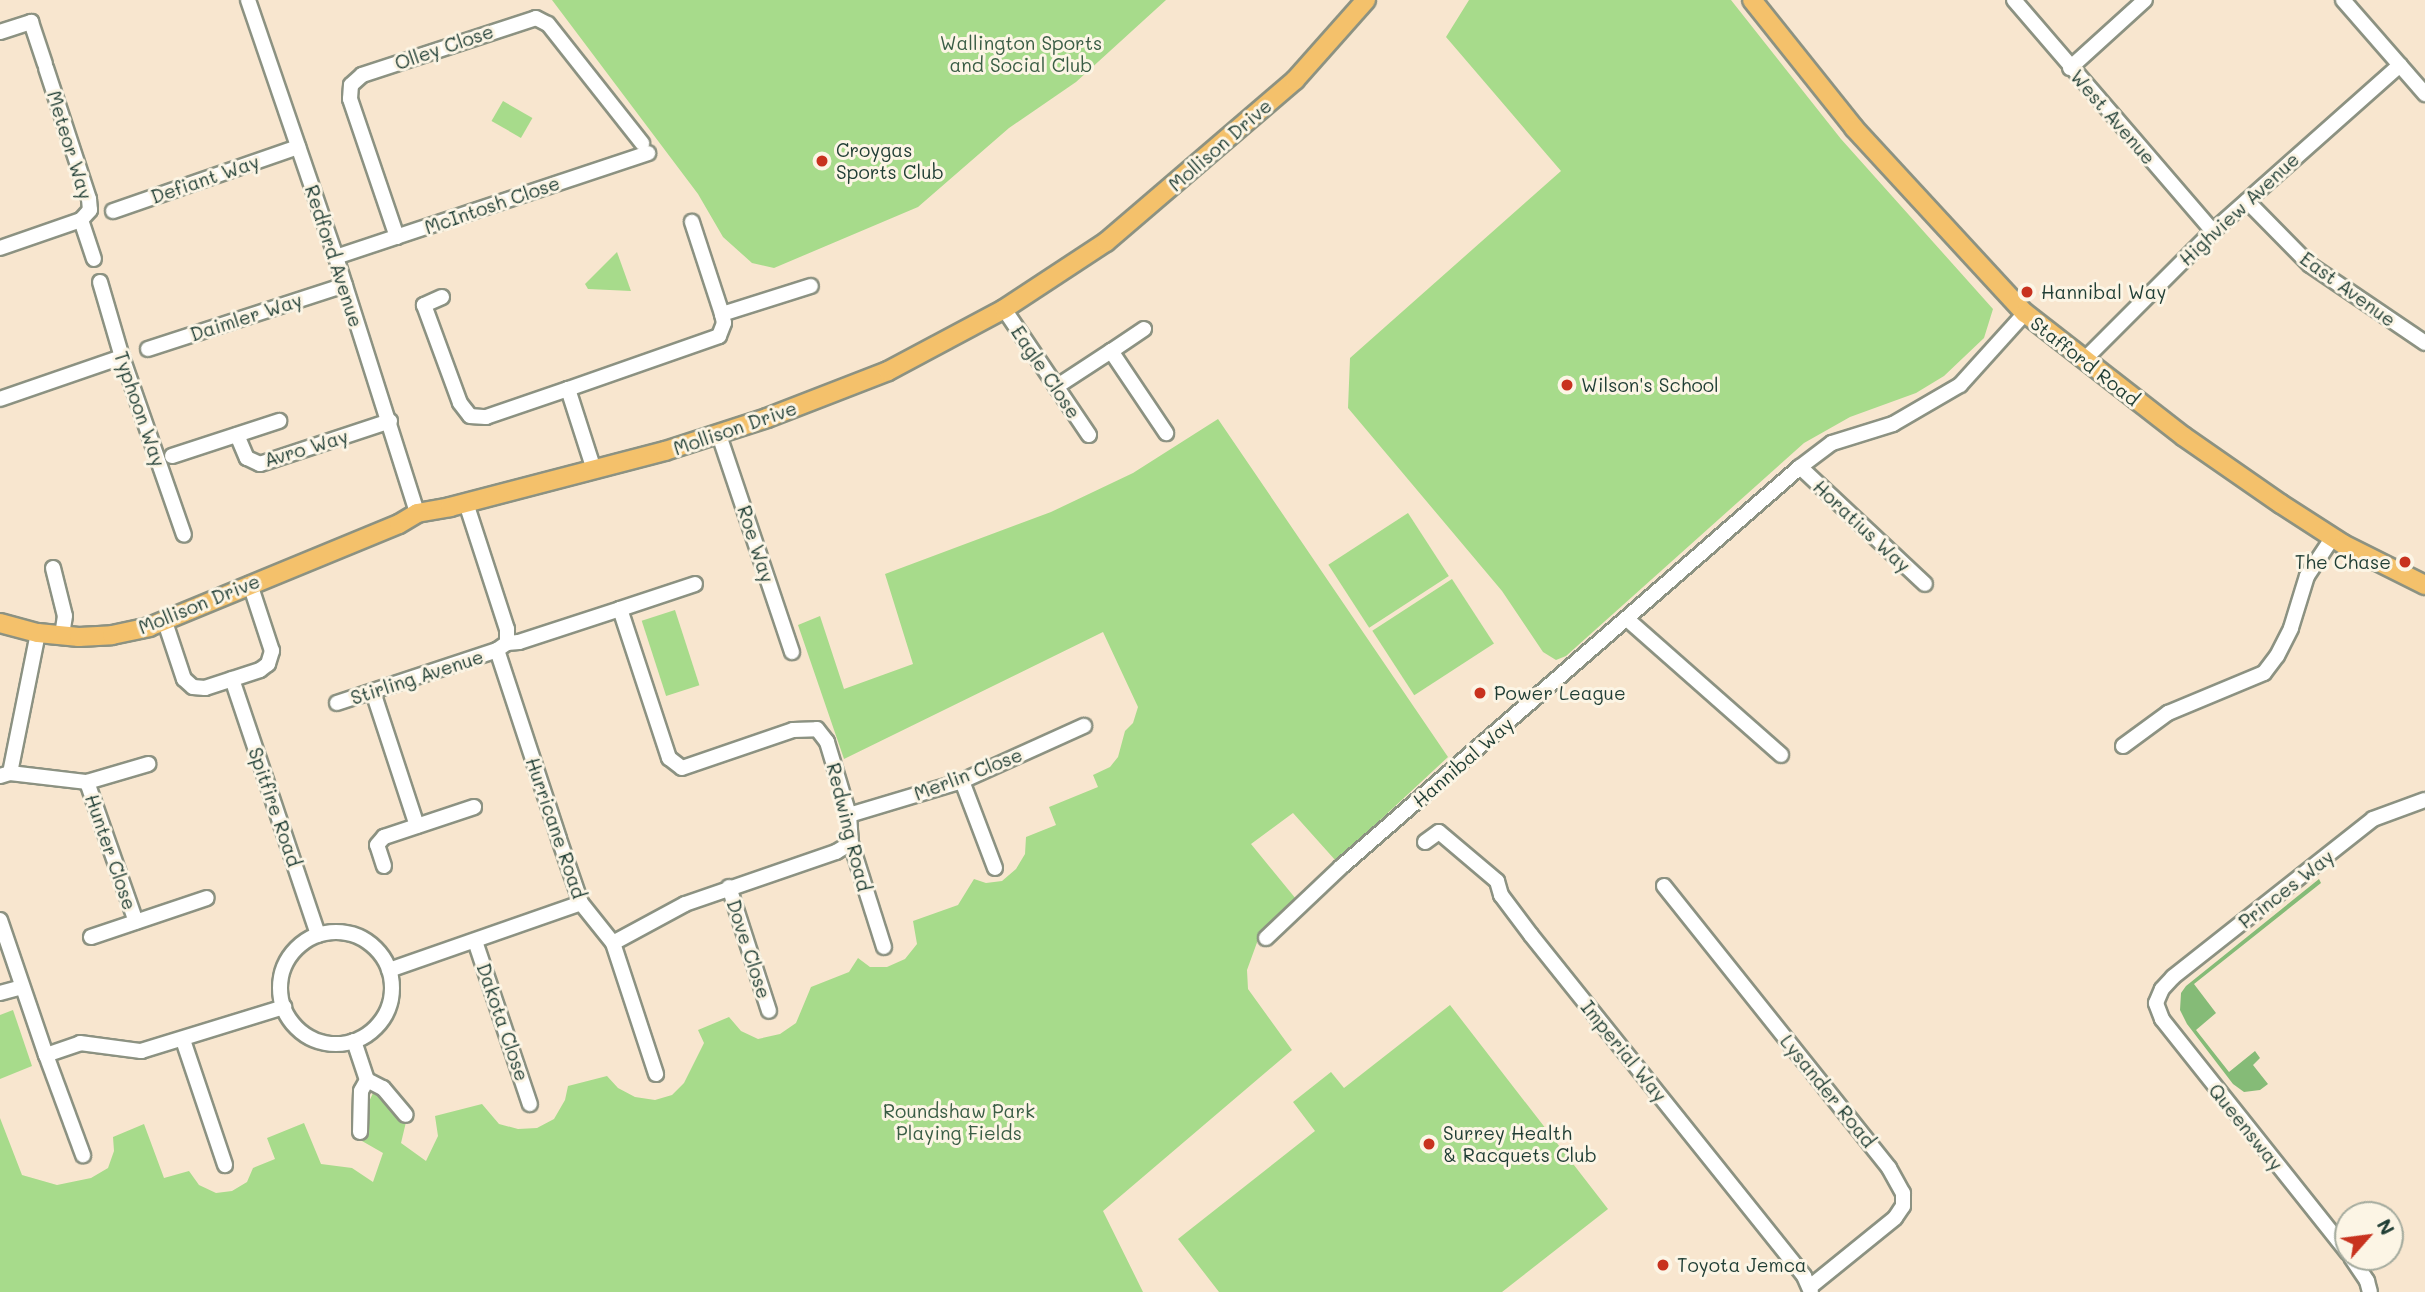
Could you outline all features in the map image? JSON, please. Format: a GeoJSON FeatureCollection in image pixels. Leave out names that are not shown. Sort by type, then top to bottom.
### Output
{"type":"FeatureCollection","features":[{"type":"Feature","properties":{"kind":"main road","name":"Mollison Drive"},"geometry":{"type":"LineString","coordinates":[[0,622],[38,633],[62,636],[112,635],[165,622],[391,527],[417,513],[594,470],[719,435],[866,381],[1004,309],[1106,242],[1295,80],[1366,0]]}},
{"type":"Feature","properties":{"kind":"main road","name":"Stafford Road"},"geometry":{"type":"LineString","coordinates":[[1752,0],[1854,128],[2025,313],[2183,436],[2333,537],[2425,585]]}},
{"type":"Feature","properties":{"kind":"street","name":"West Avenue"},"geometry":{"type":"LineString","coordinates":[[2014,0],[2213,231]]}},
{"type":"Feature","properties":{"kind":"street"},"geometry":{"type":"LineString","coordinates":[[2070,68],[2146,0]]}},
{"type":"Feature","properties":{"kind":"street"},"geometry":{"type":"LineString","coordinates":[[2343,0],[2425,94]]}},
{"type":"Feature","properties":{"kind":"street","name":"Redford Avenue"},"geometry":{"type":"LineString","coordinates":[[248,1],[336,257],[417,513]]}},
{"type":"Feature","properties":{"kind":"street","name":"Olley Close"},"geometry":{"type":"LineString","coordinates":[[397,237],[350,99],[351,85],[362,75],[536,18],[548,24],[645,148]]}},
{"type":"Feature","properties":{"kind":"street","name":"Meteor Way"},"geometry":{"type":"LineString","coordinates":[[0,32],[31,22],[89,199],[88,214],[81,220],[0,248]]}},
{"type":"Feature","properties":{"kind":"street","name":"Highview Avenue"},"geometry":{"type":"LineString","coordinates":[[2084,360],[2213,231],[2400,65]]}},
{"type":"Feature","properties":{"kind":"street","name":"Defiant Way"},"geometry":{"type":"LineString","coordinates":[[113,211],[298,147]]}},
{"type":"Feature","properties":{"kind":"street","name":"McIntosh Close"},"geometry":{"type":"LineString","coordinates":[[336,257],[645,148]]}},
{"type":"Feature","properties":{"kind":"street","name":"East Avenue"},"geometry":{"type":"LineString","coordinates":[[2247,201],[2309,265],[2425,343]]}},
{"type":"Feature","properties":{"kind":"street","name":"Meteor Way"},"geometry":{"type":"LineString","coordinates":[[81,220],[94,259]]}},
{"type":"Feature","properties":{"kind":"street"},"geometry":{"type":"LineString","coordinates":[[442,297],[424,305],[460,403],[470,416],[486,418],[713,339],[723,330],[722,314],[692,222]]}},
{"type":"Feature","properties":{"kind":"street","name":"Typhoon Way"},"geometry":{"type":"LineString","coordinates":[[100,282],[122,357],[184,535]]}},
{"type":"Feature","properties":{"kind":"street","name":"Daimler Way"},"geometry":{"type":"LineString","coordinates":[[148,349],[345,285]]}},
{"type":"Feature","properties":{"kind":"street"},"geometry":{"type":"LineString","coordinates":[[722,314],[810,286]]}},
{"type":"Feature","properties":{"kind":"street","name":"Eagle Close"},"geometry":{"type":"LineString","coordinates":[[1004,309],[1089,435]]}},
{"type":"Feature","properties":{"kind":"street","name":"Hannibal Way"},"geometry":{"type":"LineString","coordinates":[[1266,938],[1341,867],[1628,620],[1800,467],[1832,443],[1893,424],[1960,385],[2025,313]]}},
{"type":"Feature","properties":{"kind":"street"},"geometry":{"type":"LineString","coordinates":[[1056,387],[1144,329]]}},
{"type":"Feature","properties":{"kind":"street"},"geometry":{"type":"LineString","coordinates":[[1111,351],[1166,433]]}},
{"type":"Feature","properties":{"kind":"street"},"geometry":{"type":"LineString","coordinates":[[0,399],[122,357]]}},
{"type":"Feature","properties":{"kind":"street"},"geometry":{"type":"LineString","coordinates":[[568,389],[594,470]]}},
{"type":"Feature","properties":{"kind":"street","name":"Avro Way"},"geometry":{"type":"LineString","coordinates":[[172,456],[279,421]]}},
{"type":"Feature","properties":{"kind":"street","name":"Avro Way"},"geometry":{"type":"LineString","coordinates":[[237,435],[247,458],[260,464],[390,421]]}},
{"type":"Feature","properties":{"kind":"street","name":"Roe Way"},"geometry":{"type":"LineString","coordinates":[[719,435],[792,652]]}},
{"type":"Feature","properties":{"kind":"street","name":"Horatius Way"},"geometry":{"type":"LineString","coordinates":[[1800,467],[1869,535],[1925,584]]}},
{"type":"Feature","properties":{"kind":"street","name":"Hurricane Road"},"geometry":{"type":"LineString","coordinates":[[466,503],[507,629],[502,647],[581,904],[613,943]]}},
{"type":"Feature","properties":{"kind":"street"},"geometry":{"type":"LineString","coordinates":[[2123,747],[2168,713],[2264,673],[2277,656],[2291,628],[2307,576],[2333,537]]}},
{"type":"Feature","properties":{"kind":"street"},"geometry":{"type":"LineString","coordinates":[[53,568],[65,616],[62,636]]}},
{"type":"Feature","properties":{"kind":"street"},"geometry":{"type":"LineString","coordinates":[[165,622],[188,684],[199,688],[265,667],[272,656],[250,584]]}},
{"type":"Feature","properties":{"kind":"street"},"geometry":{"type":"LineString","coordinates":[[502,647],[695,584]]}},
{"type":"Feature","properties":{"kind":"street","name":"Redwing Road"},"geometry":{"type":"LineString","coordinates":[[620,609],[669,758],[676,765],[682,768],[793,730],[817,729],[827,742],[849,816],[850,843],[884,947]]}},
{"type":"Feature","properties":{"kind":"street"},"geometry":{"type":"LineString","coordinates":[[1628,620],[1781,755]]}},
{"type":"Feature","properties":{"kind":"street"},"geometry":{"type":"LineString","coordinates":[[38,633],[5,774],[87,782],[148,764]]}},
{"type":"Feature","properties":{"kind":"street","name":"Stirling Avenue"},"geometry":{"type":"LineString","coordinates":[[337,703],[502,647]]}},
{"type":"Feature","properties":{"kind":"street","name":"Spitfire Road"},"geometry":{"type":"LineString","coordinates":[[232,679],[318,935]]}},
{"type":"Feature","properties":{"kind":"street"},"geometry":{"type":"LineString","coordinates":[[373,692],[417,825]]}},
{"type":"Feature","properties":{"kind":"street","name":"Merlin Close"},"geometry":{"type":"LineString","coordinates":[[849,816],[962,781],[1084,726]]}},
{"type":"Feature","properties":{"kind":"street"},"geometry":{"type":"LineString","coordinates":[[962,781],[995,868]]}},
{"type":"Feature","properties":{"kind":"street","name":"Hunter Close"},"geometry":{"type":"LineString","coordinates":[[87,782],[136,922]]}},
{"type":"Feature","properties":{"kind":"street","name":"Princes Way"},"geometry":{"type":"LineString","coordinates":[[2158,996],[2173,977],[2373,819],[2425,800]]}},
{"type":"Feature","properties":{"kind":"street"},"geometry":{"type":"LineString","coordinates":[[384,866],[377,845],[384,837],[474,807]]}},
{"type":"Feature","properties":{"kind":"street","name":"Imperial Way"},"geometry":{"type":"LineString","coordinates":[[1425,842],[1439,832],[1497,881],[1501,895],[1531,935],[1811,1289]]}},
{"type":"Feature","properties":{"kind":"street"},"geometry":{"type":"LineString","coordinates":[[656,1074],[613,943],[685,904],[836,852],[850,843]]}},
{"type":"Feature","properties":{"kind":"street","name":"Lysander Road"},"geometry":{"type":"LineString","coordinates":[[1664,886],[1889,1168],[1903,1193],[1902,1206],[1895,1219],[1811,1289]]}},
{"type":"Feature","properties":{"kind":"street","name":"Dove Close"},"geometry":{"type":"LineString","coordinates":[[729,887],[769,1011]]}},
{"type":"Feature","properties":{"kind":"street","name":"Hunter Close"},"geometry":{"type":"LineString","coordinates":[[91,937],[207,898]]}},
{"type":"Feature","properties":{"kind":"street"},"geometry":{"type":"LineString","coordinates":[[389,970],[581,904]]}},
{"type":"Feature","properties":{"kind":"street"},"geometry":{"type":"LineString","coordinates":[[0,920],[83,1155]]}},
{"type":"Feature","properties":{"kind":"street"},"geometry":{"type":"LineString","coordinates":[[351,933],[368,941],[381,954],[389,970],[391,1001],[383,1018],[371,1032],[354,1041],[331,1043],[316,1040],[303,1032],[284,1007],[281,991],[283,972],[291,956],[303,942],[318,935],[351,933]]}},
{"type":"Feature","properties":{"kind":"street","name":"Dakota Close"},"geometry":{"type":"LineString","coordinates":[[475,941],[530,1104]]}},
{"type":"Feature","properties":{"kind":"street"},"geometry":{"type":"LineString","coordinates":[[0,993],[22,987]]}},
{"type":"Feature","properties":{"kind":"street","name":"Queensway"},"geometry":{"type":"LineString","coordinates":[[2158,996],[2158,1010],[2162,1019],[2334,1235]]}},
{"type":"Feature","properties":{"kind":"street"},"geometry":{"type":"LineString","coordinates":[[46,1055],[80,1043],[141,1051],[284,1007]]}},
{"type":"Feature","properties":{"kind":"street"},"geometry":{"type":"LineString","coordinates":[[183,1040],[225,1165]]}},
{"type":"Feature","properties":{"kind":"street"},"geometry":{"type":"LineString","coordinates":[[354,1041],[367,1080],[383,1088],[406,1115]]}},
{"type":"Feature","properties":{"kind":"street"},"geometry":{"type":"LineString","coordinates":[[360,1132],[361,1091],[367,1080]]}},
{"type":"Feature","properties":{"kind":"street","name":"Queensway"},"geometry":{"type":"LineString","coordinates":[[2360,1271],[2370,1292]]}},
{"type":"Feature","properties":{"kind":"green space","name":"Croygas Sports Club"},"geometry":{"type":"Polygon","coordinates":[[[552,0],[1166,0],[1076,82],[1009,128],[918,207],[774,268],[752,263],[723,237],[698,194],[552,0]]]}},
{"type":"Feature","properties":{"kind":"green space","name":"Wilson's School"},"geometry":{"type":"Polygon","coordinates":[[[1469,0],[1731,0],[1841,139],[1993,309],[1984,338],[1944,376],[1916,393],[1850,417],[1804,443],[1566,656],[1556,660],[1543,652],[1502,591],[1348,408],[1350,358],[1561,171],[1446,37],[1469,0]]]}},
{"type":"Feature","properties":{"kind":"green space"},"geometry":{"type":"Polygon","coordinates":[[[503,101],[532,118],[521,138],[492,121],[503,101]]]}},
{"type":"Feature","properties":{"kind":"green space"},"geometry":{"type":"Polygon","coordinates":[[[617,252],[631,291],[588,289],[585,284],[617,252]]]}},
{"type":"Feature","properties":{"kind":"green space","name":"Roundshaw Park Playing Fields"},"geometry":{"type":"Polygon","coordinates":[[[1218,419],[1448,757],[1336,861],[1293,813],[1251,844],[1296,899],[1259,937],[1247,970],[1248,989],[1292,1050],[1103,1211],[1143,1292],[0,1292],[0,1118],[22,1175],[57,1185],[91,1178],[108,1168],[114,1151],[113,1137],[144,1124],[164,1178],[189,1171],[199,1185],[216,1193],[232,1191],[247,1182],[253,1168],[275,1159],[267,1138],[304,1123],[321,1164],[352,1168],[373,1182],[383,1153],[362,1141],[363,1115],[373,1093],[393,1107],[406,1122],[401,1143],[426,1161],[438,1136],[435,1116],[482,1104],[499,1124],[518,1129],[537,1128],[554,1119],[565,1100],[568,1086],[607,1076],[618,1088],[635,1097],[655,1100],[672,1095],[684,1083],[704,1043],[698,1030],[729,1017],[741,1031],[758,1039],[780,1034],[796,1023],[811,987],[849,972],[858,958],[870,967],[887,967],[905,959],[917,944],[913,921],[958,905],[974,879],[986,883],[1002,881],[1016,869],[1025,854],[1026,837],[1056,825],[1049,807],[1098,787],[1093,775],[1110,767],[1118,757],[1125,731],[1133,723],[1138,707],[1103,632],[844,759],[798,625],[820,616],[844,689],[913,664],[885,574],[1051,512],[1133,473],[1218,419]]]}},
{"type":"Feature","properties":{"kind":"green space"},"geometry":{"type":"Polygon","coordinates":[[[1408,513],[1449,576],[1369,628],[1328,565],[1408,513]]]}},
{"type":"Feature","properties":{"kind":"green space"},"geometry":{"type":"Polygon","coordinates":[[[1452,579],[1494,644],[1414,695],[1372,631],[1452,579]]]}},
{"type":"Feature","properties":{"kind":"green space"},"geometry":{"type":"Polygon","coordinates":[[[675,610],[699,685],[666,696],[642,621],[675,610]]]}},
{"type":"Feature","properties":{"kind":"green space"},"geometry":{"type":"Polygon","coordinates":[[[2319,879],[2321,883],[2194,984],[2216,1013],[2196,1030],[2229,1072],[2255,1051],[2260,1058],[2253,1065],[2268,1084],[2260,1090],[2244,1092],[2233,1084],[2187,1024],[2180,1010],[2181,993],[2186,986],[2319,879]]]}},
{"type":"Feature","properties":{"kind":"green space","name":"Surrey Health & Racquets Club"},"geometry":{"type":"Polygon","coordinates":[[[1450,1005],[1608,1209],[1502,1292],[1219,1292],[1178,1239],[1315,1131],[1293,1102],[1331,1072],[1344,1088],[1450,1005]]]}},
{"type":"Feature","properties":{"kind":"green space"},"geometry":{"type":"Polygon","coordinates":[[[13,1010],[32,1066],[0,1079],[0,1015],[13,1010]]]}},
{"type":"Feature","properties":{"kind":"place","name":"Croygas Sports Club"},"geometry":{"type":"Point","coordinates":[822,161]}},
{"type":"Feature","properties":{"kind":"place","name":"Hannibal Way"},"geometry":{"type":"Point","coordinates":[2027,292]}},
{"type":"Feature","properties":{"kind":"place","name":"Wilson's School"},"geometry":{"type":"Point","coordinates":[1567,385]}},
{"type":"Feature","properties":{"kind":"place","name":"The Chase"},"geometry":{"type":"Point","coordinates":[2405,562]}},
{"type":"Feature","properties":{"kind":"place","name":"Power League"},"geometry":{"type":"Point","coordinates":[1480,693]}},
{"type":"Feature","properties":{"kind":"place","name":"Surrey Health & Racquets Club"},"geometry":{"type":"Point","coordinates":[1429,1144]}},
{"type":"Feature","properties":{"kind":"place","name":"Toyota Jemca"},"geometry":{"type":"Point","coordinates":[1663,1265]}},
{"type":"Feature","properties":{"kind":"park label","name":"Wallington Sports and Social Club"},"geometry":{"type":"Point","coordinates":[1021,54]}}]}
